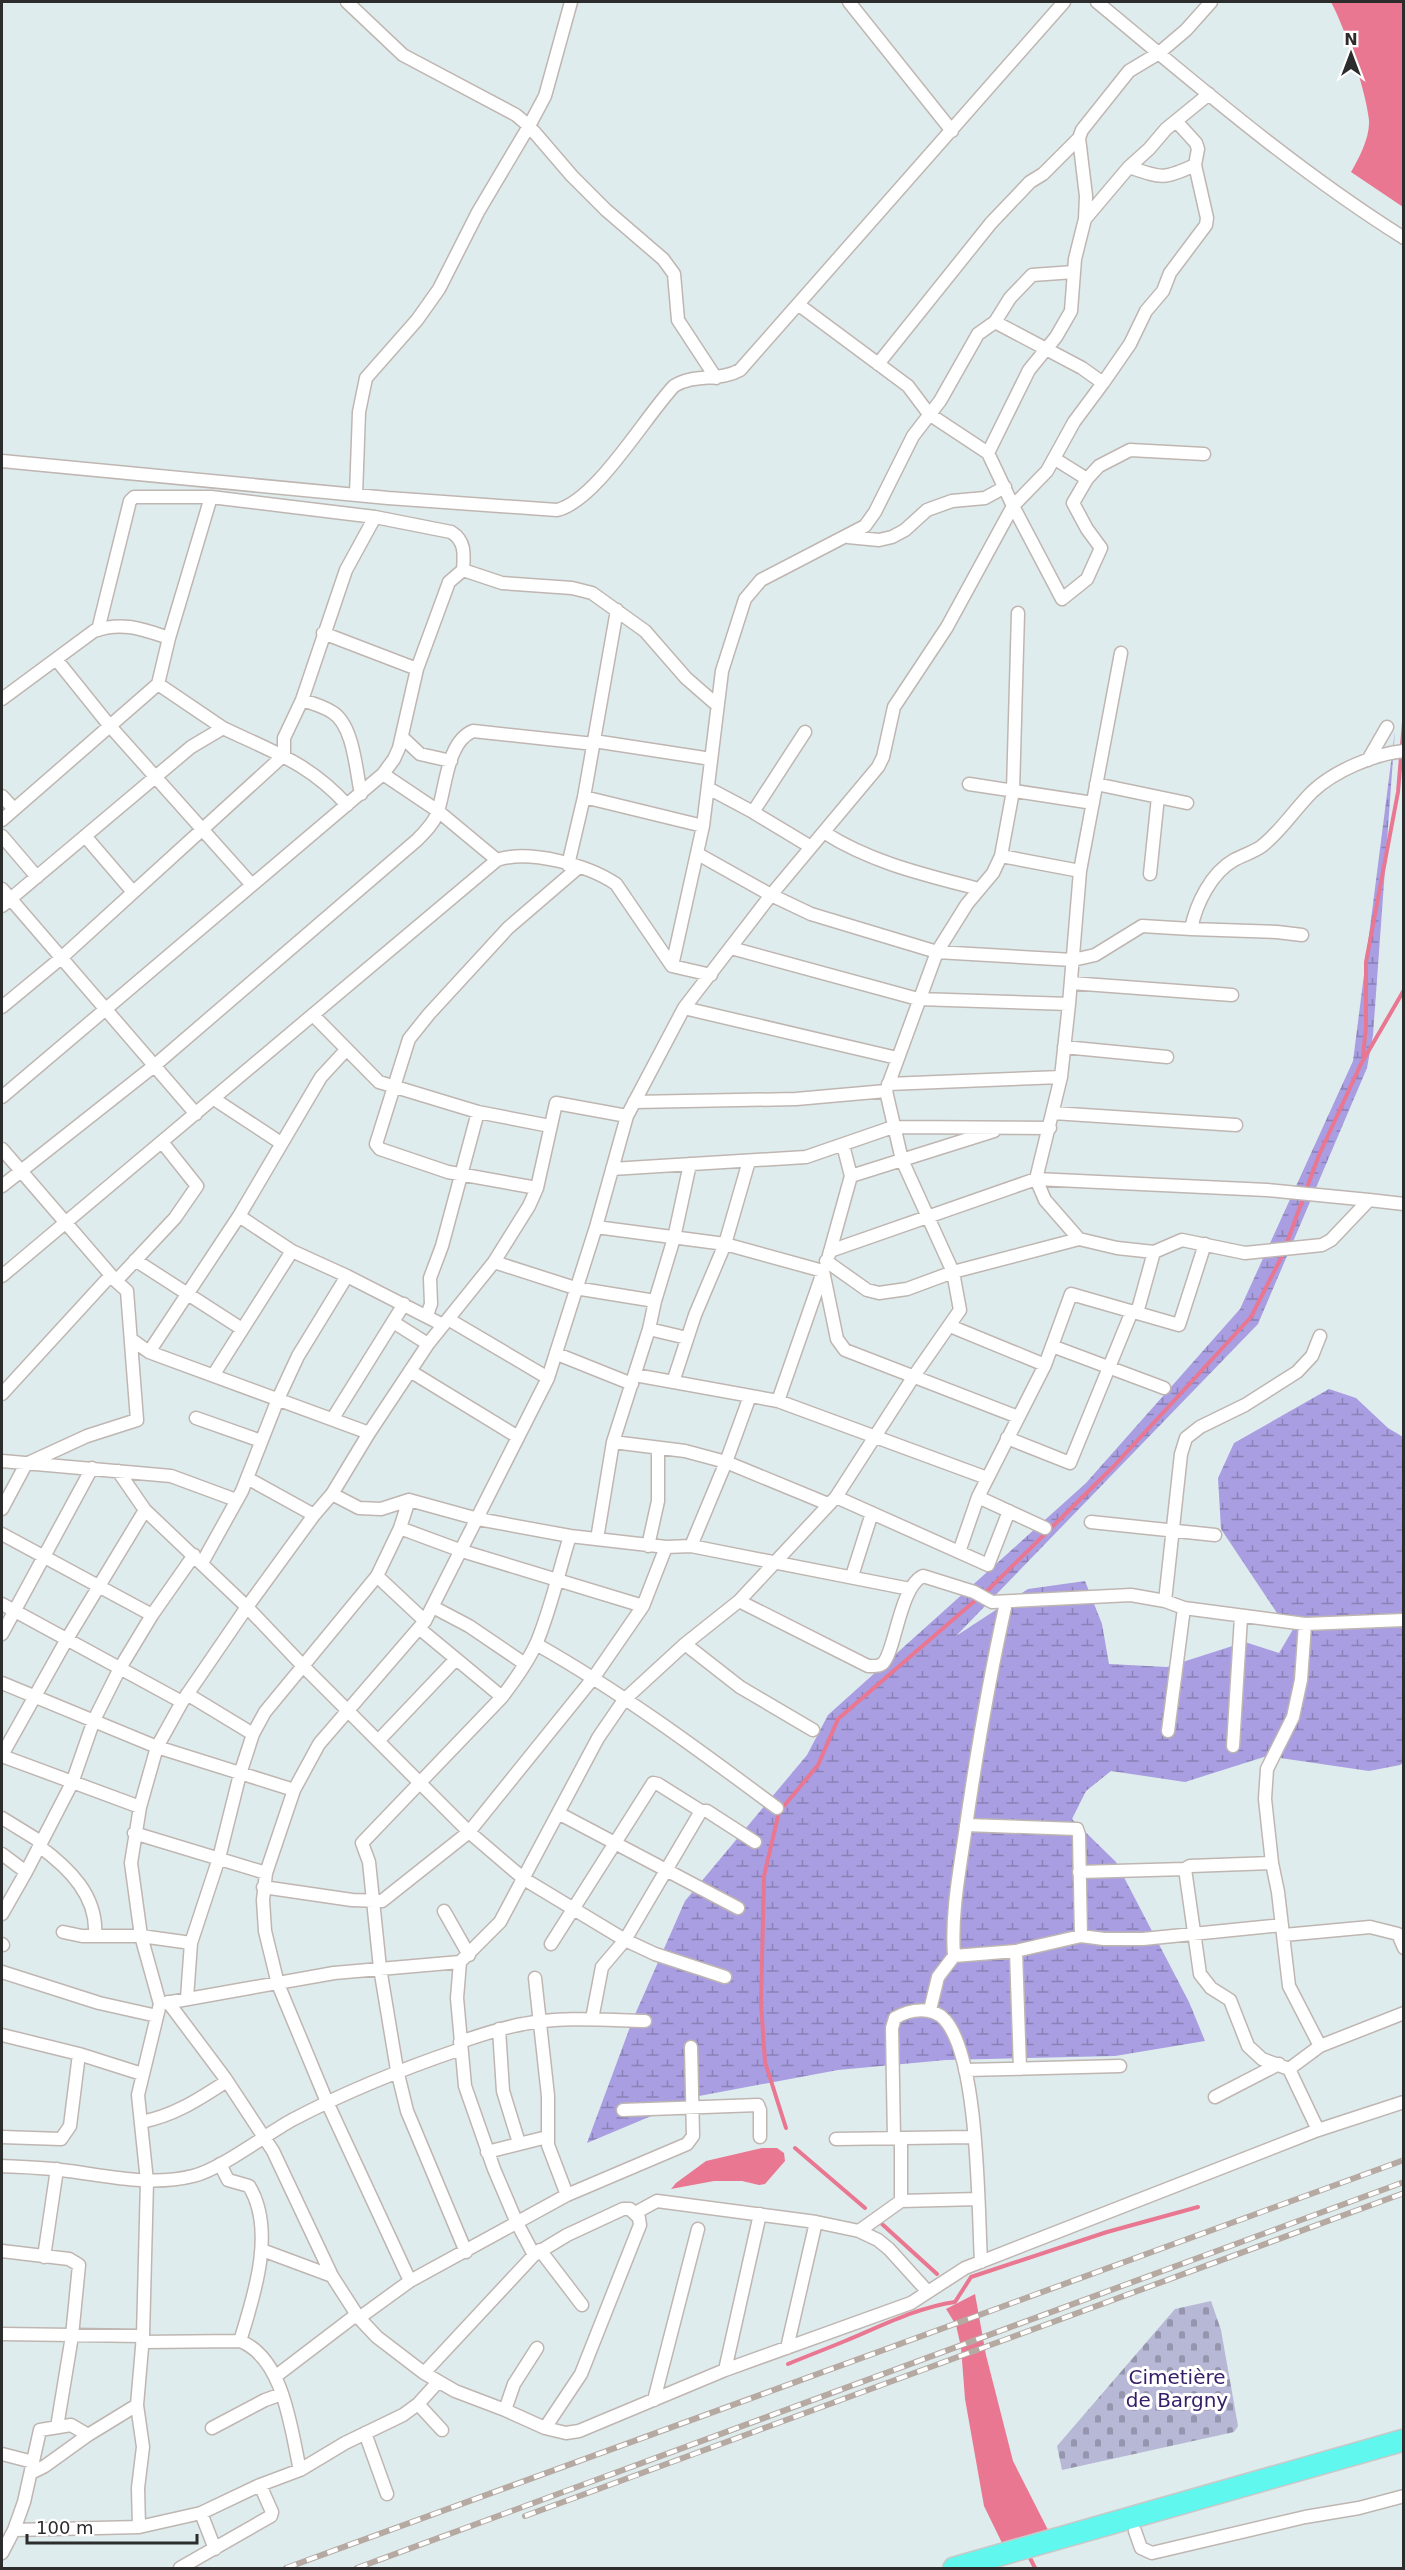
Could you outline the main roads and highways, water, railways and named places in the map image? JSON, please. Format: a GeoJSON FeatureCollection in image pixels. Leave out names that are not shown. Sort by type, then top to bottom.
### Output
{"type":"FeatureCollection","features":[{"type":"Feature","properties":{"kind":"highway"},"geometry":{"type":"LineString","coordinates":[[954,2568],[1018,2557],[1404,2440]]}},
{"type":"Feature","properties":{"kind":"highway"},"geometry":{"type":"LineString","coordinates":[[1046,2549],[1135,2531],[1404,2454]]}},
{"type":"Feature","properties":{"kind":"highway"},"geometry":{"type":"LineString","coordinates":[[999,2568],[1018,2557]]}},
{"type":"Feature","properties":{"kind":"waterway"},"geometry":{"type":"LineString","coordinates":[[1363,1056],[1366,1027],[1366,962],[1398,792],[1404,722]]}},
{"type":"Feature","properties":{"kind":"waterway"},"geometry":{"type":"LineString","coordinates":[[1286,1245],[1319,1155],[1361,1064],[1404,990]]}},
{"type":"Feature","properties":{"kind":"waterway"},"geometry":{"type":"LineString","coordinates":[[984,1594],[1113,1467],[1251,1317],[1284,1252]]}},
{"type":"Feature","properties":{"kind":"waterway"},"geometry":{"type":"LineString","coordinates":[[786,2128],[765,2062],[761,2003],[764,1876],[779,1812],[818,1765],[838,1719],[978,1598]]}},
{"type":"Feature","properties":{"kind":"waterway"},"geometry":{"type":"LineString","coordinates":[[795,2148],[865,2208]]}},
{"type":"Feature","properties":{"kind":"waterway"},"geometry":{"type":"LineString","coordinates":[[788,2364],[912,2313],[955,2302],[971,2277],[1107,2232],[1198,2207]]}},
{"type":"Feature","properties":{"kind":"waterway"},"geometry":{"type":"LineString","coordinates":[[882,2224],[937,2274]]}},
{"type":"Feature","properties":{"kind":"waterway"},"geometry":{"type":"LineString","coordinates":[[1028,2554],[1035,2568]]}},
{"type":"Feature","properties":{"kind":"railway"},"geometry":{"type":"LineString","coordinates":[[286,2568],[1404,2160]]}},
{"type":"Feature","properties":{"kind":"railway"},"geometry":{"type":"LineString","coordinates":[[357,2568],[1404,2182]]}},
{"type":"Feature","properties":{"kind":"railway"},"geometry":{"type":"LineString","coordinates":[[525,2516],[1404,2193]]}},
{"type":"Feature","properties":{"kind":"park label","name":"Cimetière de Bargny"},"geometry":{"type":"Point","coordinates":[1177,2388]}}]}
